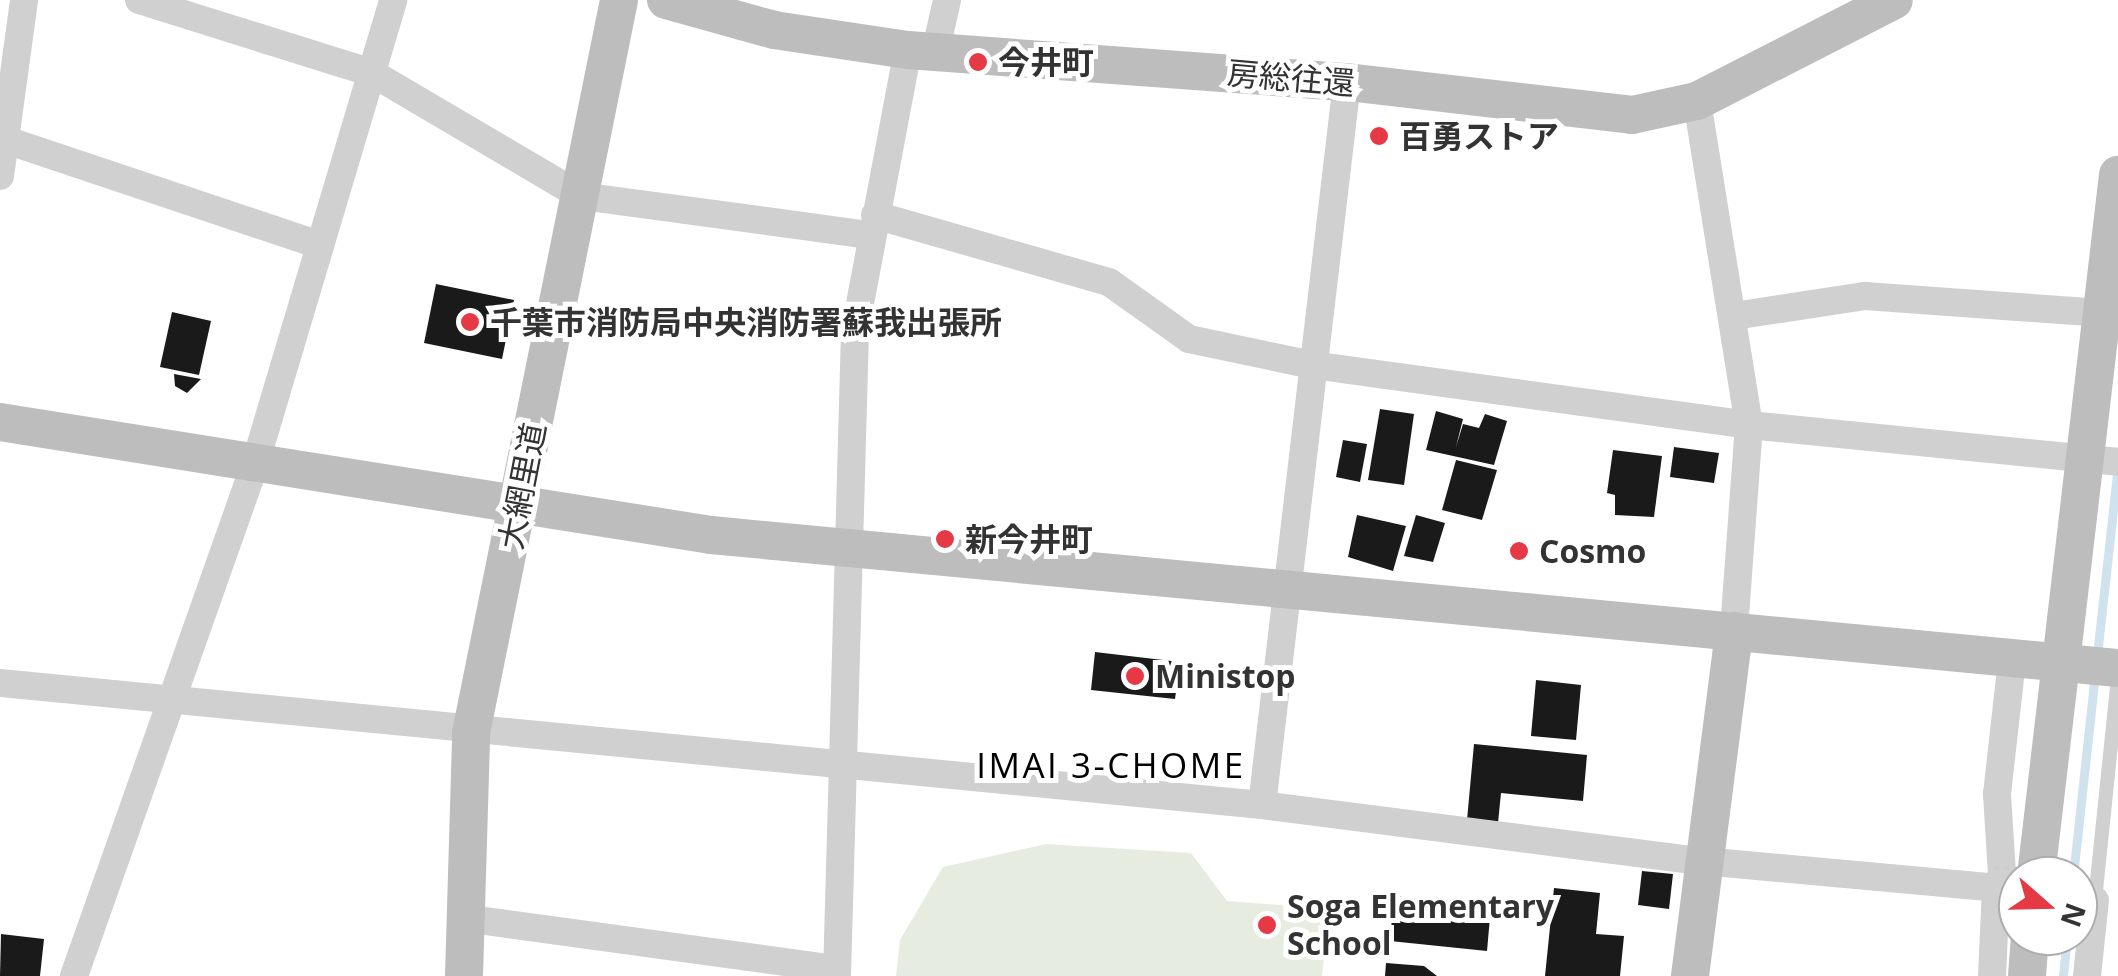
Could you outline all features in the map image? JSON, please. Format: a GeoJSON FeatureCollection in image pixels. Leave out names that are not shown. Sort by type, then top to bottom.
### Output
{"type":"FeatureCollection","features":[{"type":"Feature","properties":{"kind":"street"},"geometry":{"type":"LineString","coordinates":[[0,176],[24,0]]}},
{"type":"Feature","properties":{"kind":"street"},"geometry":{"type":"LineString","coordinates":[[139,0],[372,74],[581,196],[873,225],[1109,282],[1189,340],[1312,365],[1749,426],[2103,460]]}},
{"type":"Feature","properties":{"kind":"street"},"geometry":{"type":"LineString","coordinates":[[74,976],[81,942],[173,702],[255,464],[316,244],[393,0]]}},
{"type":"Feature","properties":{"kind":"street","name":"大網里道"},"geometry":{"type":"LineString","coordinates":[[464,976],[472,733],[619,0]]}},
{"type":"Feature","properties":{"kind":"street","name":"房総往還"},"geometry":{"type":"LineString","coordinates":[[666,0],[774,30],[922,50],[1347,82],[1632,116],[1697,101],[1894,0]]}},
{"type":"Feature","properties":{"kind":"street"},"geometry":{"type":"LineString","coordinates":[[464,918],[837,973],[855,330],[873,225],[922,50],[947,0]]}},
{"type":"Feature","properties":{"kind":"street"},"geometry":{"type":"LineString","coordinates":[[1262,805],[1347,82]]}},
{"type":"Feature","properties":{"kind":"street"},"geometry":{"type":"LineString","coordinates":[[1690,976],[1734,631],[1749,426],[1697,101]]}},
{"type":"Feature","properties":{"kind":"street"},"geometry":{"type":"LineString","coordinates":[[3,137],[316,244]]}},
{"type":"Feature","properties":{"kind":"street"},"geometry":{"type":"LineString","coordinates":[[2048,856],[2063,664],[2103,460],[2118,175]]}},
{"type":"Feature","properties":{"kind":"street"},"geometry":{"type":"LineString","coordinates":[[1734,316],[1865,296],[2110,314]]}},
{"type":"Feature","properties":{"kind":"street"},"geometry":{"type":"LineString","coordinates":[[0,422],[711,535],[2118,668]]}},
{"type":"Feature","properties":{"kind":"street"},"geometry":{"type":"LineString","coordinates":[[0,684],[844,769],[1262,805],[1702,861],[1995,878],[2002,874],[1998,794],[2012,660]]}},
{"type":"Feature","properties":{"kind":"street"},"geometry":{"type":"LineString","coordinates":[[1992,976],[1995,878]]}},
{"type":"Feature","properties":{"kind":"lane"},"geometry":{"type":"LineString","coordinates":[[2098,863],[2118,678]]}},
{"type":"Feature","properties":{"kind":"shaded area"},"geometry":{"type":"Polygon","coordinates":[[[1046,844],[1191,853],[1227,901],[1329,909],[1322,976],[896,976],[900,940],[943,867],[1046,844]]]}},
{"type":"Feature","properties":{"kind":"building"},"geometry":{"type":"Polygon","coordinates":[[[436,284],[514,300],[502,359],[424,343],[436,284]]]}},
{"type":"Feature","properties":{"kind":"building"},"geometry":{"type":"Polygon","coordinates":[[[172,312],[211,321],[199,375],[160,367],[172,312]]]}},
{"type":"Feature","properties":{"kind":"building"},"geometry":{"type":"Polygon","coordinates":[[[174,374],[201,379],[187,393],[175,386],[174,374]]]}},
{"type":"Feature","properties":{"kind":"building"},"geometry":{"type":"Polygon","coordinates":[[[1380,409],[1414,414],[1404,485],[1368,480],[1380,409]]]}},
{"type":"Feature","properties":{"kind":"building"},"geometry":{"type":"Polygon","coordinates":[[[1436,411],[1463,419],[1456,447],[1463,424],[1479,428],[1485,414],[1507,421],[1494,465],[1426,450],[1436,411]]]}},
{"type":"Feature","properties":{"kind":"building"},"geometry":{"type":"Polygon","coordinates":[[[1343,440],[1367,444],[1360,482],[1336,477],[1343,440]]]}},
{"type":"Feature","properties":{"kind":"building"},"geometry":{"type":"Polygon","coordinates":[[[1674,447],[1719,453],[1714,483],[1670,477],[1674,447]]]}},
{"type":"Feature","properties":{"kind":"building"},"geometry":{"type":"Polygon","coordinates":[[[1613,450],[1662,456],[1654,517],[1615,515],[1615,495],[1607,493],[1613,450]]]}},
{"type":"Feature","properties":{"kind":"building"},"geometry":{"type":"Polygon","coordinates":[[[1456,460],[1497,470],[1482,520],[1442,510],[1456,460]]]}},
{"type":"Feature","properties":{"kind":"building"},"geometry":{"type":"Polygon","coordinates":[[[1357,515],[1406,526],[1393,571],[1348,557],[1357,515]]]}},
{"type":"Feature","properties":{"kind":"building"},"geometry":{"type":"Polygon","coordinates":[[[1416,515],[1445,523],[1433,562],[1404,556],[1416,515]]]}},
{"type":"Feature","properties":{"kind":"building","name":"Ministop"},"geometry":{"type":"Polygon","coordinates":[[[1095,652],[1180,662],[1175,699],[1091,690],[1095,652]]]}},
{"type":"Feature","properties":{"kind":"building"},"geometry":{"type":"Polygon","coordinates":[[[1536,680],[1581,685],[1576,740],[1531,736],[1536,680]]]}},
{"type":"Feature","properties":{"kind":"building"},"geometry":{"type":"Polygon","coordinates":[[[1474,744],[1587,755],[1583,801],[1501,793],[1498,823],[1467,820],[1474,744]]]}},
{"type":"Feature","properties":{"kind":"building"},"geometry":{"type":"Polygon","coordinates":[[[1642,871],[1673,874],[1669,909],[1638,905],[1642,871]]]}},
{"type":"Feature","properties":{"kind":"building"},"geometry":{"type":"Polygon","coordinates":[[[1554,888],[1600,893],[1596,934],[1624,936],[1620,976],[1545,976],[1554,888]]]}},
{"type":"Feature","properties":{"kind":"building"},"geometry":{"type":"Polygon","coordinates":[[[1394,896],[1491,906],[1487,951],[1390,941],[1394,896]]]}},
{"type":"Feature","properties":{"kind":"building"},"geometry":{"type":"Polygon","coordinates":[[[1,934],[44,939],[40,976],[0,976],[1,934]]]}},
{"type":"Feature","properties":{"kind":"building"},"geometry":{"type":"Polygon","coordinates":[[[1386,963],[1424,966],[1437,976],[1385,976],[1386,963]]]}},
{"type":"Feature","properties":{"kind":"waterway"},"geometry":{"type":"LineString","coordinates":[[2097,655],[2118,466]]}},
{"type":"Feature","properties":{"kind":"waterway"},"geometry":{"type":"LineString","coordinates":[[2075,856],[2095,675]]}},
{"type":"Feature","properties":{"kind":"waterway"},"geometry":{"type":"LineString","coordinates":[[2063,976],[2065,956]]}},
{"type":"Feature","properties":{"kind":"place","name":"今井町"},"geometry":{"type":"Point","coordinates":[978,62]}},
{"type":"Feature","properties":{"kind":"place","name":"百勇ストア"},"geometry":{"type":"Point","coordinates":[1379,136]}},
{"type":"Feature","properties":{"kind":"place","name":"千葉市消防局中央消防署蘇我出張所"},"geometry":{"type":"Point","coordinates":[470,322]}},
{"type":"Feature","properties":{"kind":"place","name":"新今井町"},"geometry":{"type":"Point","coordinates":[945,539]}},
{"type":"Feature","properties":{"kind":"place","name":"Cosmo"},"geometry":{"type":"Point","coordinates":[1519,551]}},
{"type":"Feature","properties":{"kind":"place","name":"Ministop"},"geometry":{"type":"Point","coordinates":[1135,676]}},
{"type":"Feature","properties":{"kind":"place","name":"Soga Elementary School"},"geometry":{"type":"Point","coordinates":[1267,925]}},
{"type":"Feature","properties":{"kind":"district","name":"IMAI 3-CHOME"},"geometry":{"type":"Point","coordinates":[1111,765]}}]}
